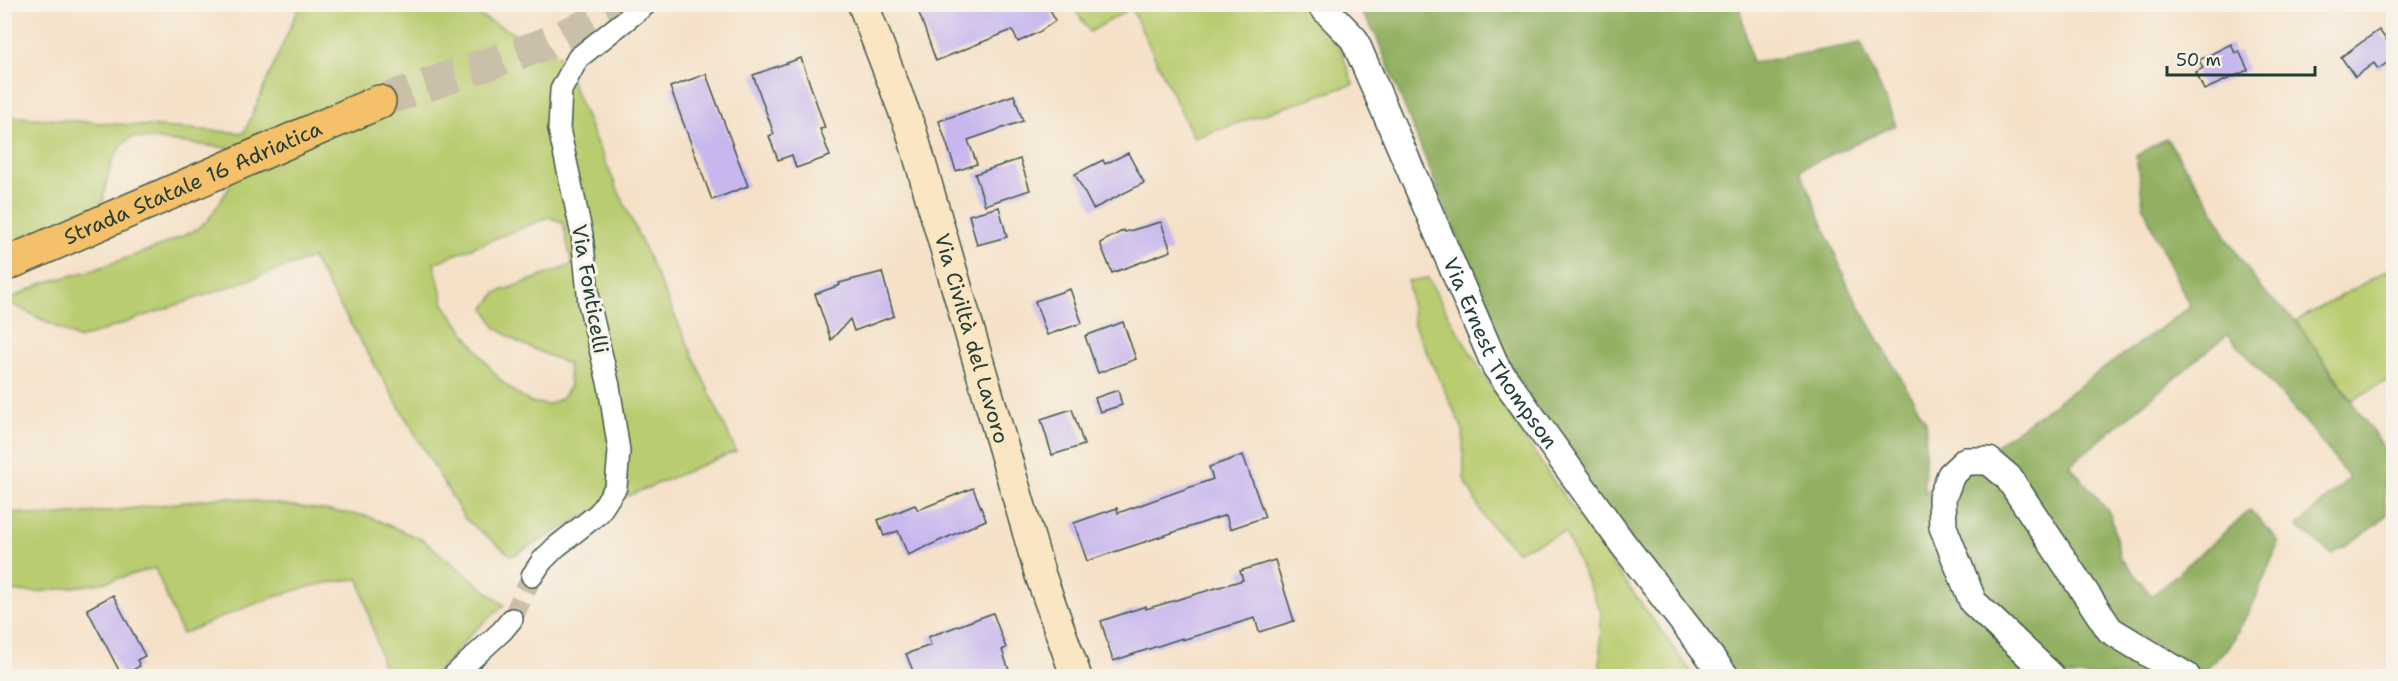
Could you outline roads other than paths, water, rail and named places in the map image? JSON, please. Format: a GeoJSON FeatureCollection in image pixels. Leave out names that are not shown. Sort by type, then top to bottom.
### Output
{"type":"FeatureCollection","features":[{"type":"Feature","properties":{"kind":"main road","name":"Via Civiltà del Lavoro"},"geometry":{"type":"LineString","coordinates":[[863,4],[911,130],[1040,574],[1076,676]]}},
{"type":"Feature","properties":{"kind":"main road","name":"Strada Statale 16 Adriatica"},"geometry":{"type":"LineString","coordinates":[[4,265],[379,102]]}},
{"type":"Feature","properties":{"kind":"street","name":"Via Fonticelli"},"geometry":{"type":"LineString","coordinates":[[532,576],[542,561],[556,547],[599,513],[616,487],[619,451],[609,386],[589,303],[582,235],[559,129],[561,90],[578,58],[646,4]]}},
{"type":"Feature","properties":{"kind":"street","name":"Via Ernest Thompson"},"geometry":{"type":"LineString","coordinates":[[1320,4],[1354,39],[1496,367],[1623,544],[1725,676]]}},
{"type":"Feature","properties":{"kind":"street"},"geometry":{"type":"LineString","coordinates":[[2051,676],[1973,602],[1943,527],[1942,498],[1950,475],[1966,461],[1989,461],[2008,477],[2110,630],[2186,676]]}},
{"type":"Feature","properties":{"kind":"street"},"geometry":{"type":"LineString","coordinates":[[453,676],[512,619]]}},
{"type":"Feature","properties":{"kind":"tunnel"},"geometry":{"type":"LineString","coordinates":[[379,102],[542,45],[636,4]]}},
{"type":"Feature","properties":{"kind":"tunnel"},"geometry":{"type":"LineString","coordinates":[[512,619],[532,576]]}}]}
